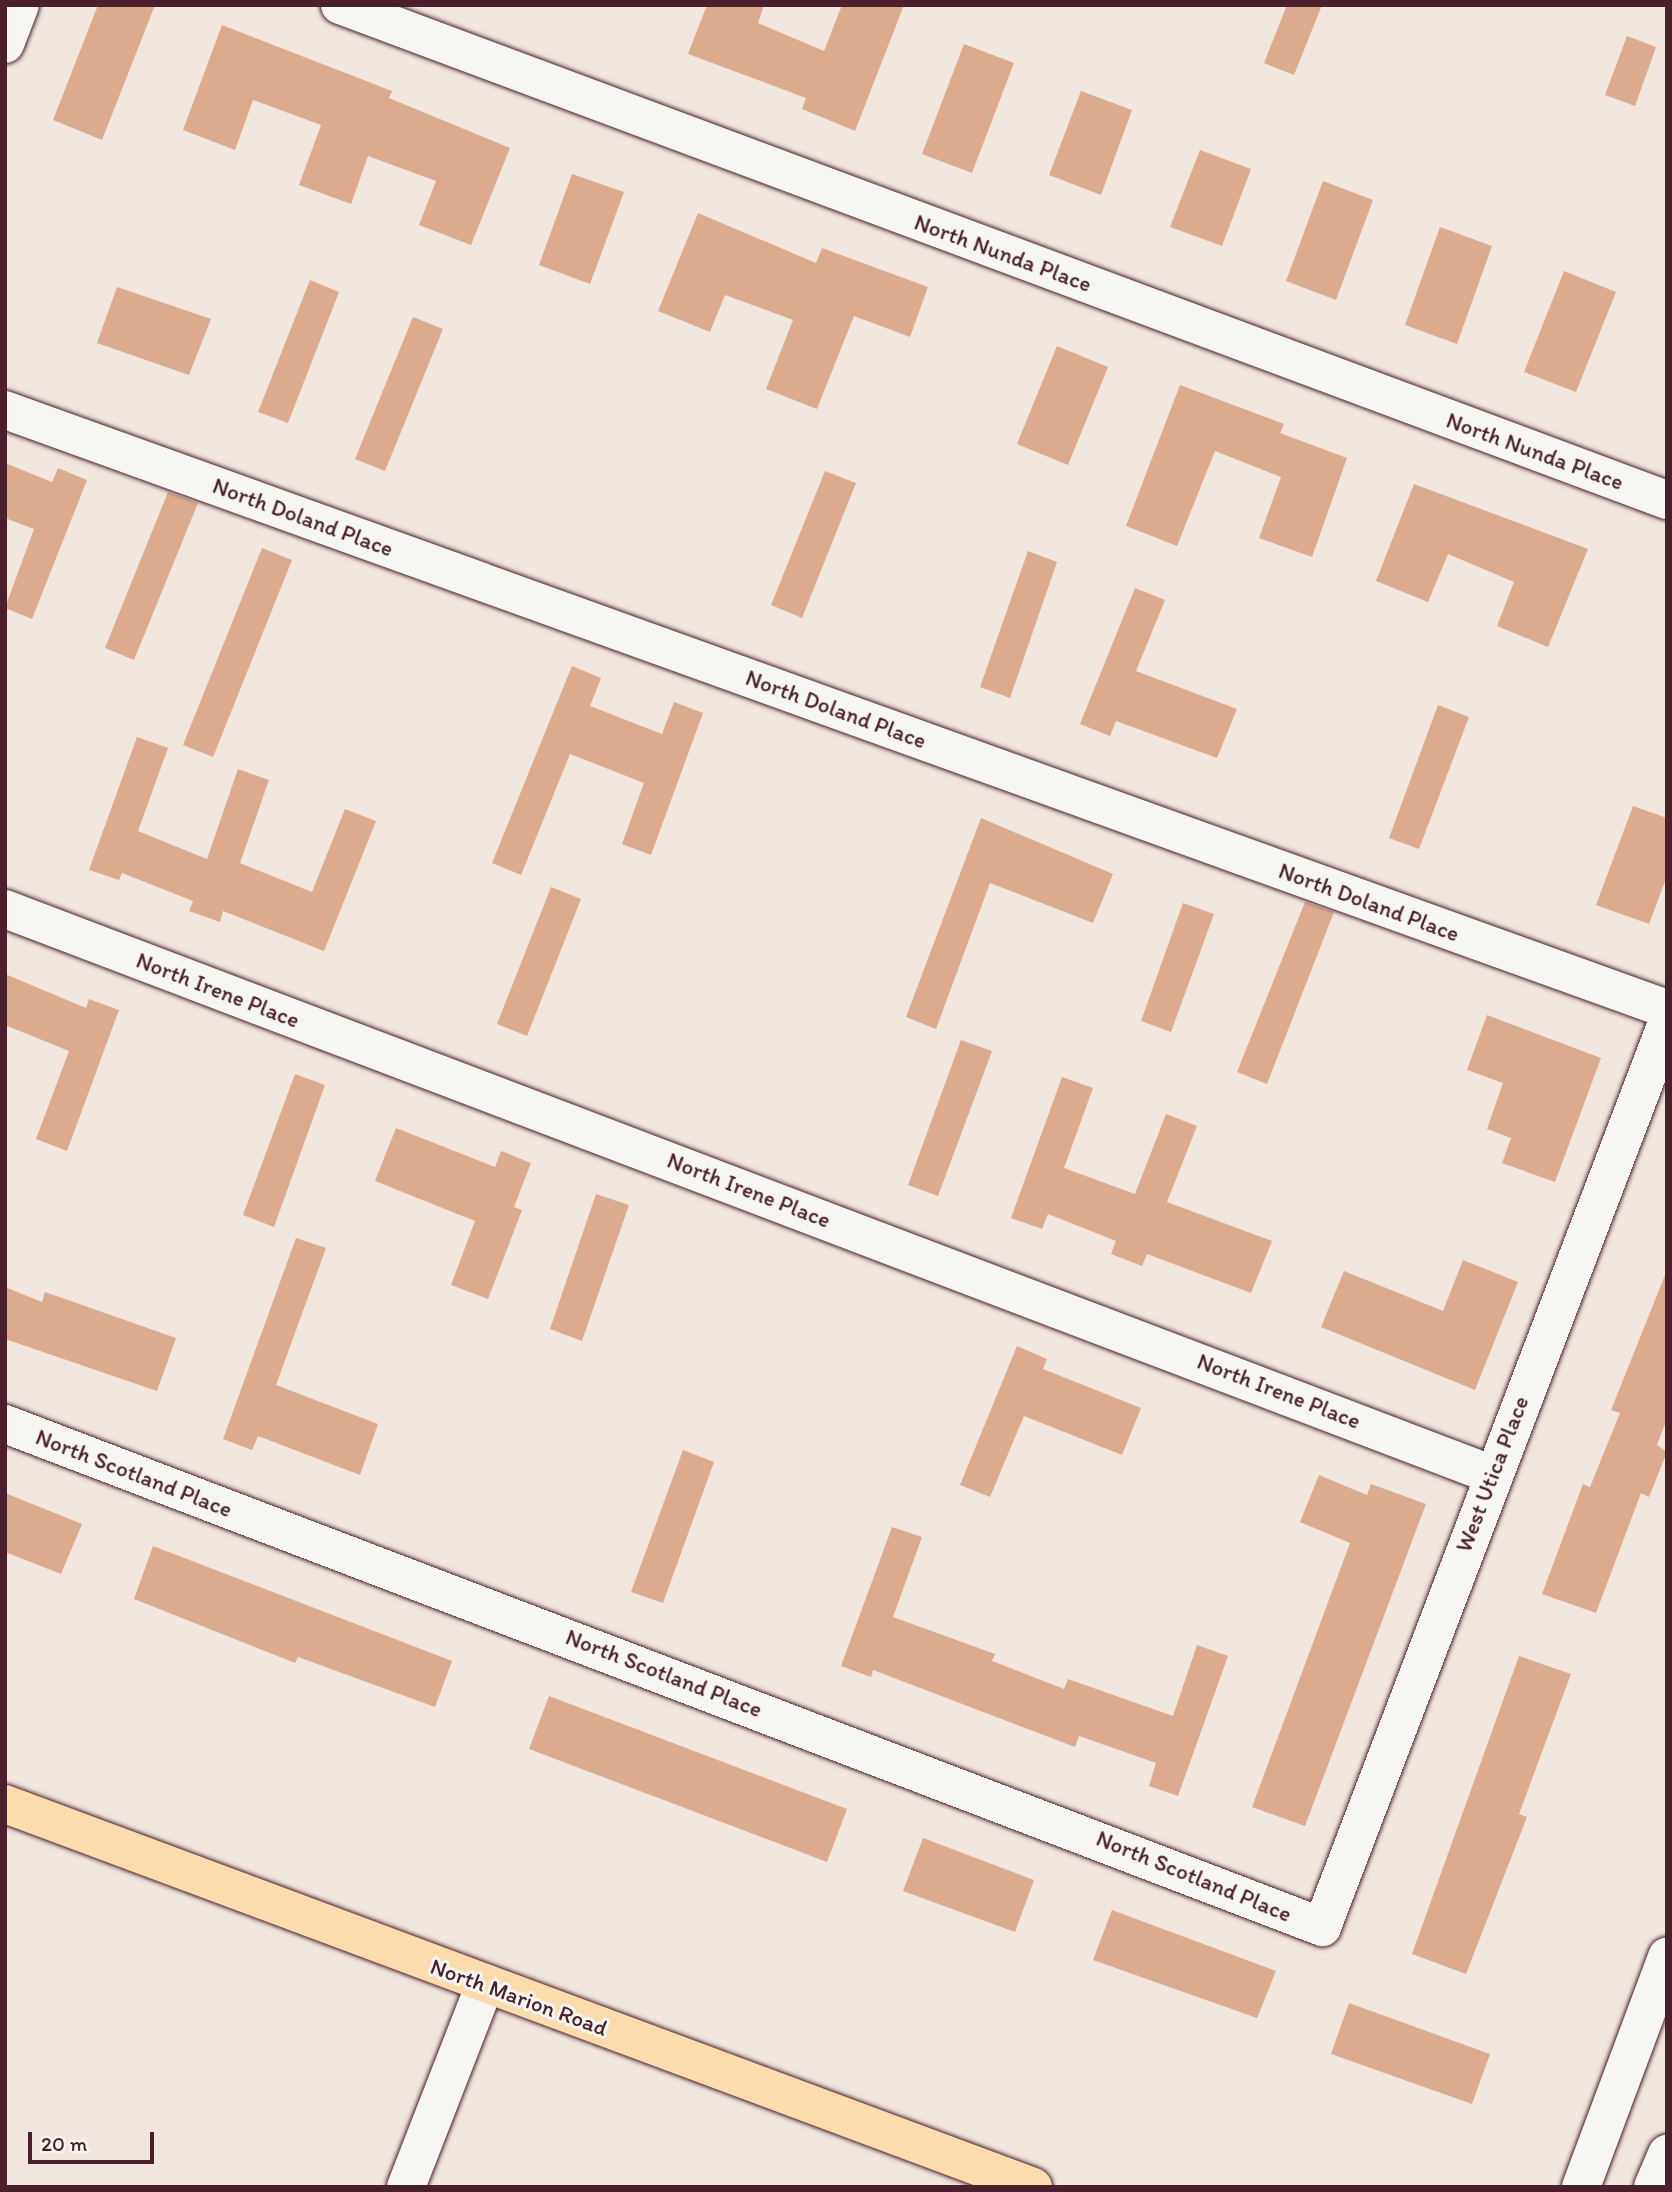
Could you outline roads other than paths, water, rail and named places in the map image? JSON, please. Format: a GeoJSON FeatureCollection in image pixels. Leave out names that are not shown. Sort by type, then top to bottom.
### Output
{"type":"FeatureCollection","features":[{"type":"Feature","properties":{"kind":"main road","name":"North Marion Road"},"geometry":{"type":"LineString","coordinates":[[5,1804],[1033,2187]]}},
{"type":"Feature","properties":{"kind":"street"},"geometry":{"type":"LineString","coordinates":[[5,44],[20,5]]}},
{"type":"Feature","properties":{"kind":"street","name":"North Nunda Place"},"geometry":{"type":"LineString","coordinates":[[340,5],[1667,500]]}},
{"type":"Feature","properties":{"kind":"street","name":"North Doland Place"},"geometry":{"type":"LineString","coordinates":[[5,410],[1667,1009]]}},
{"type":"Feature","properties":{"kind":"street","name":"North Irene Place"},"geometry":{"type":"LineString","coordinates":[[5,909],[1491,1474]]}},
{"type":"Feature","properties":{"kind":"street","name":"West Utica Place"},"geometry":{"type":"LineString","coordinates":[[1322,1927],[1491,1474],[1667,1023]]}},
{"type":"Feature","properties":{"kind":"street","name":"North Scotland Place"},"geometry":{"type":"LineString","coordinates":[[5,1424],[1322,1927]]}},
{"type":"Feature","properties":{"kind":"street"},"geometry":{"type":"LineString","coordinates":[[1581,2187],[1667,1957]]}},
{"type":"Feature","properties":{"kind":"street"},"geometry":{"type":"LineString","coordinates":[[406,2187],[485,1984]]}},
{"type":"Feature","properties":{"kind":"street"},"geometry":{"type":"LineString","coordinates":[[1653,2187],[1667,2154]]}}]}
